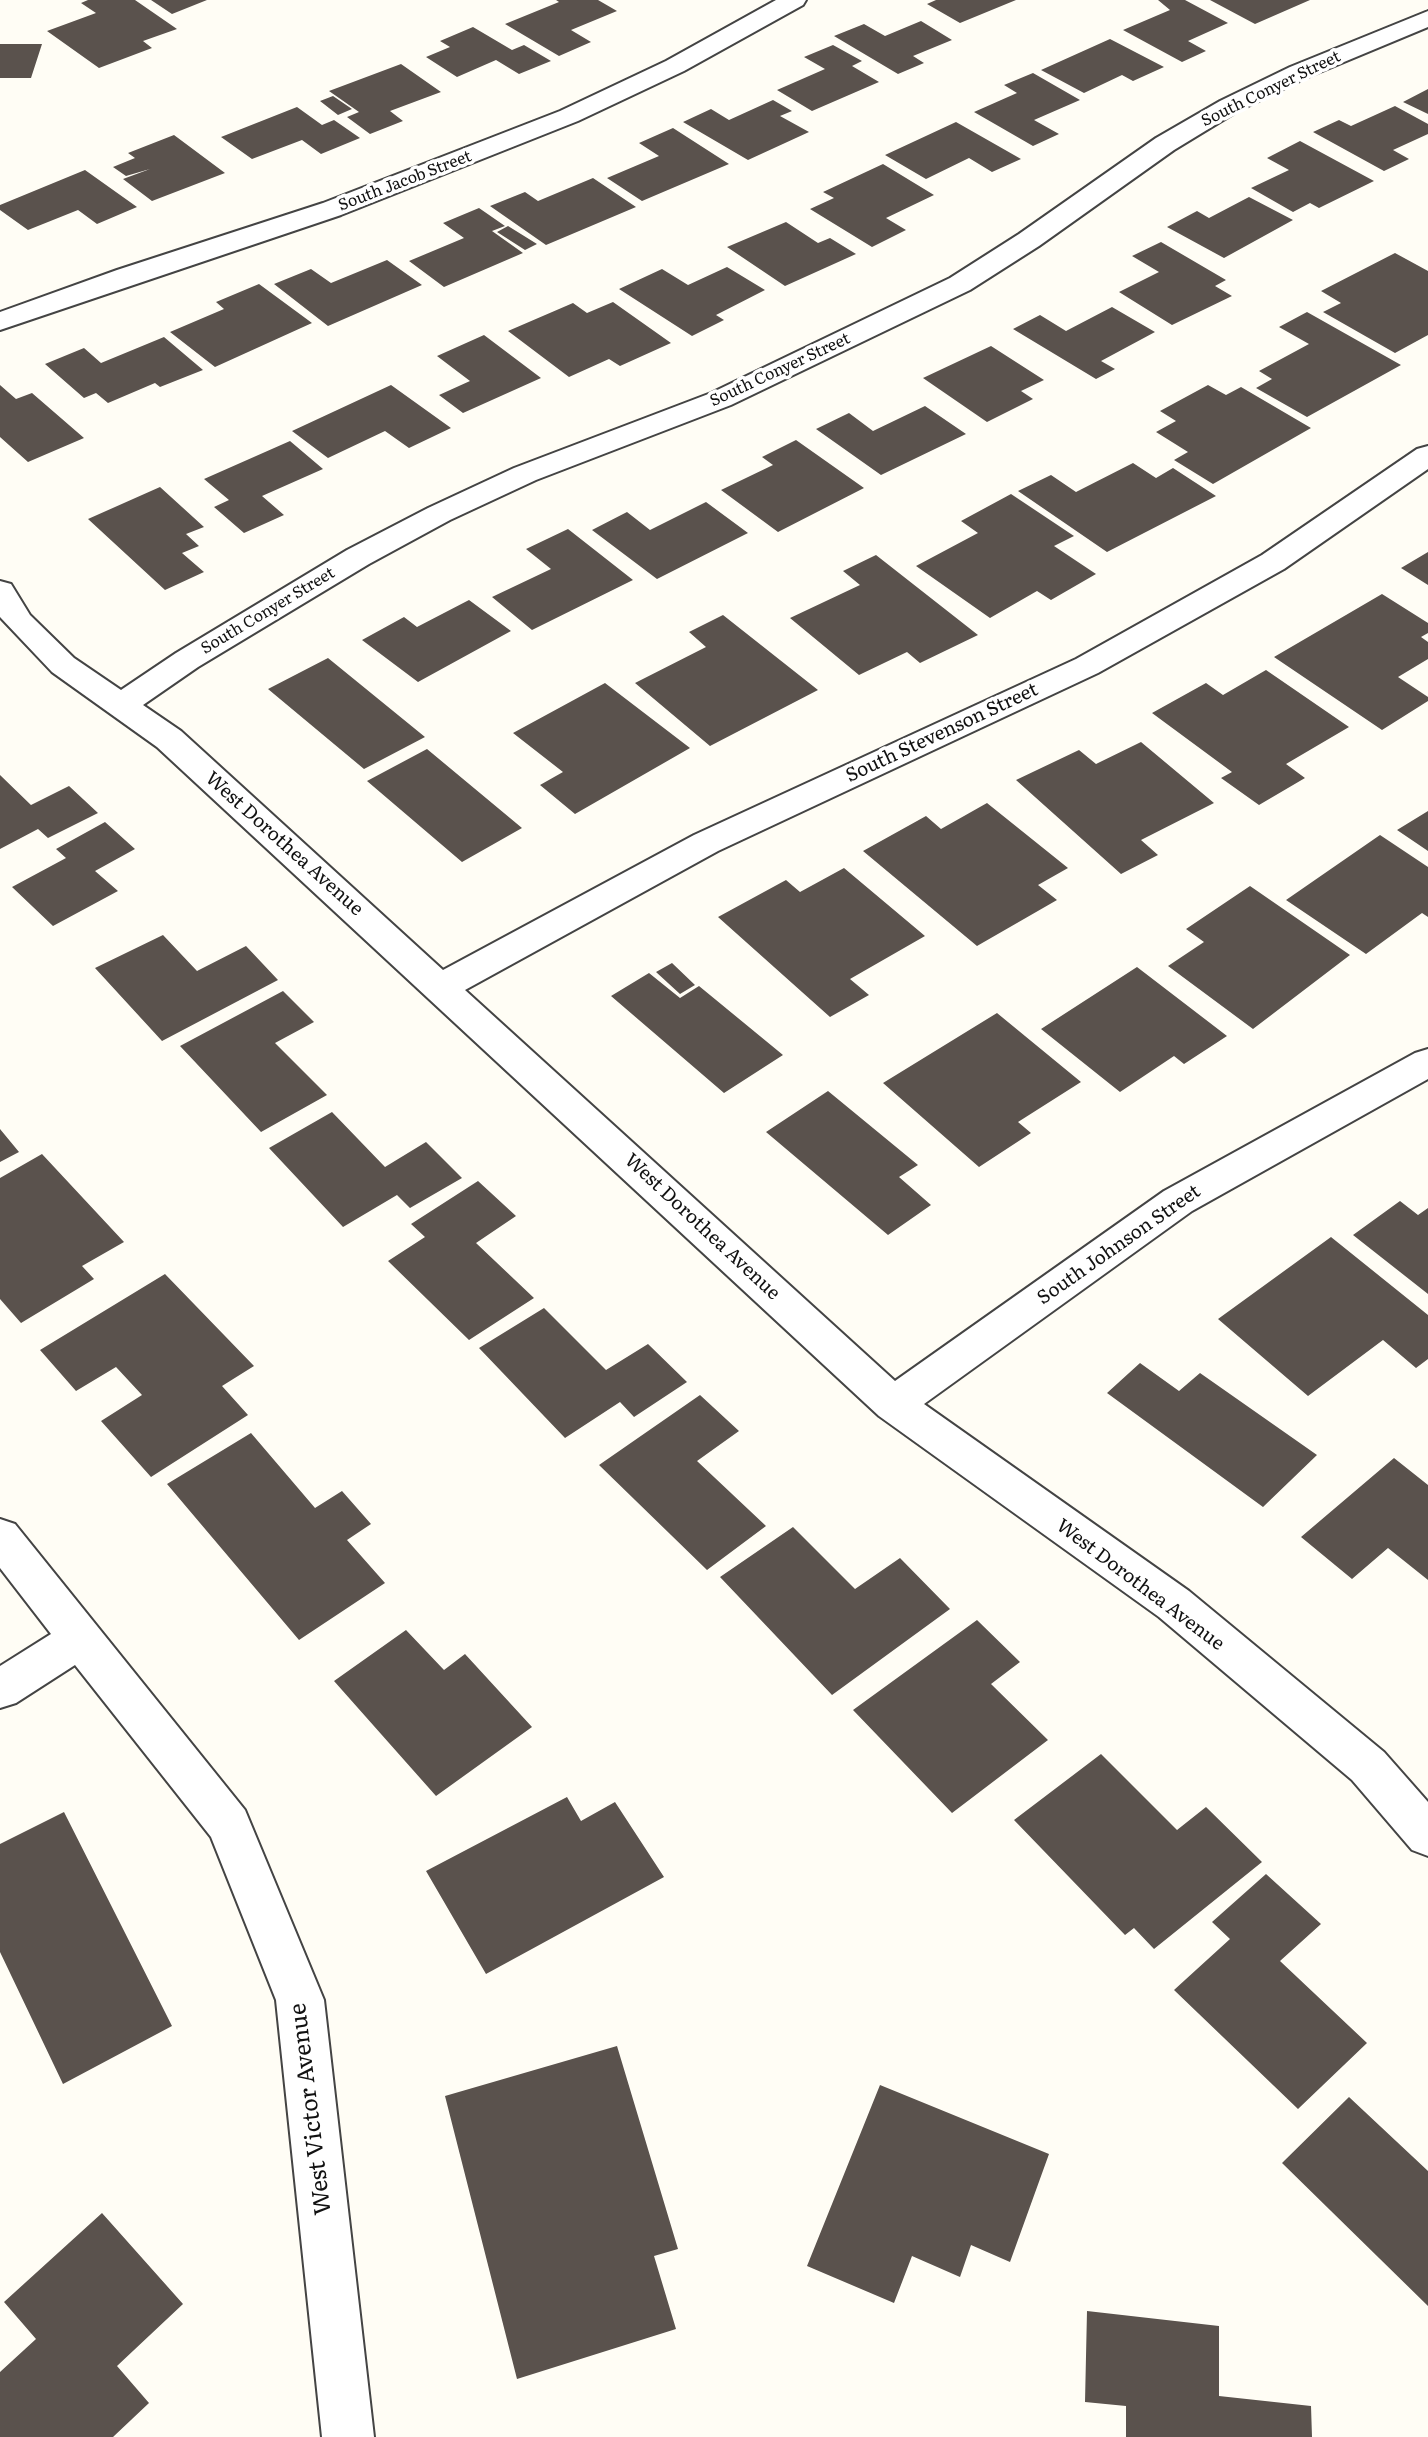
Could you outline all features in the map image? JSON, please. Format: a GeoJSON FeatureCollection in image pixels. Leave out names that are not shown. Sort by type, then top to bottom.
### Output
{"type":"FeatureCollection","features":[{"type":"Feature","properties":{"kind":"street","name":"South Jacob Street"},"geometry":{"type":"LineString","coordinates":[[0,322],[127,276],[332,209],[452,164],[569,116],[675,66],[794,0]]}},
{"type":"Feature","properties":{"kind":"street","name":"South Conyer Street"},"geometry":{"type":"LineString","coordinates":[[122,704],[187,660],[369,550],[525,474],[721,399],[938,295],[1029,240],[1165,144],[1229,106],[1299,72],[1428,19]]}},
{"type":"Feature","properties":{"kind":"street","name":"South Stevenson Street"},"geometry":{"type":"LineString","coordinates":[[442,987],[706,843],[1087,666],[1273,562],[1428,455]]}},
{"type":"Feature","properties":{"kind":"street","name":"West Dorothea Avenue"},"geometry":{"type":"LineString","coordinates":[[0,591],[18,621],[63,665],[169,739],[442,987],[893,1405],[1174,1604],[1368,1766],[1428,1835]]}},
{"type":"Feature","properties":{"kind":"street","name":"South Johnson Street"},"geometry":{"type":"LineString","coordinates":[[893,1405],[1178,1201],[1428,1062]]}},
{"type":"Feature","properties":{"kind":"street","name":"West Victor Avenue"},"geometry":{"type":"LineString","coordinates":[[0,1537],[229,1825],[300,2000],[348,2437]]}},
{"type":"Feature","properties":{"kind":"street"},"geometry":{"type":"LineString","coordinates":[[0,1689],[81,1638]]}},
{"type":"Feature","properties":{"kind":"building"},"geometry":{"type":"Polygon","coordinates":[[[88,0],[135,0],[177,29],[143,41],[152,48],[99,68],[47,31],[96,13],[81,3],[88,0]]]}},
{"type":"Feature","properties":{"kind":"building"},"geometry":{"type":"Polygon","coordinates":[[[151,0],[207,0],[172,14],[151,0]]]}},
{"type":"Feature","properties":{"kind":"building"},"geometry":{"type":"Polygon","coordinates":[[[556,0],[598,0],[617,11],[571,30],[591,42],[559,56],[505,24],[559,2],[556,0]]]}},
{"type":"Feature","properties":{"kind":"building"},"geometry":{"type":"Polygon","coordinates":[[[936,0],[1016,0],[960,23],[927,4],[936,0]]]}},
{"type":"Feature","properties":{"kind":"building"},"geometry":{"type":"Polygon","coordinates":[[[1158,0],[1185,0],[1228,23],[1188,41],[1206,51],[1182,62],[1123,30],[1170,10],[1158,0]]]}},
{"type":"Feature","properties":{"kind":"building"},"geometry":{"type":"Polygon","coordinates":[[[1210,0],[1310,0],[1255,24],[1210,0]]]}},
{"type":"Feature","properties":{"kind":"building"},"geometry":{"type":"Polygon","coordinates":[[[921,21],[952,40],[913,56],[924,63],[898,74],[834,36],[864,24],[885,36],[921,21]]]}},
{"type":"Feature","properties":{"kind":"building"},"geometry":{"type":"Polygon","coordinates":[[[473,27],[512,50],[524,45],[551,61],[519,74],[496,60],[457,77],[426,57],[450,47],[440,41],[473,27]]]}},
{"type":"Feature","properties":{"kind":"building"},"geometry":{"type":"Polygon","coordinates":[[[1110,39],[1164,67],[1133,81],[1122,75],[1084,93],[1041,70],[1110,39]]]}},
{"type":"Feature","properties":{"kind":"building"},"geometry":{"type":"Polygon","coordinates":[[[0,44],[42,44],[31,78],[0,78],[0,44]]]}},
{"type":"Feature","properties":{"kind":"building"},"geometry":{"type":"Polygon","coordinates":[[[833,45],[862,61],[852,66],[879,82],[812,111],[777,90],[825,69],[804,57],[833,45]]]}},
{"type":"Feature","properties":{"kind":"building"},"geometry":{"type":"Polygon","coordinates":[[[401,64],[441,92],[390,111],[403,121],[370,134],[347,117],[359,112],[329,91],[401,64]]]}},
{"type":"Feature","properties":{"kind":"building"},"geometry":{"type":"Polygon","coordinates":[[[1033,73],[1080,100],[1034,120],[1059,134],[1033,146],[974,112],[1017,93],[1004,85],[1033,73]]]}},
{"type":"Feature","properties":{"kind":"building"},"geometry":{"type":"Polygon","coordinates":[[[1428,89],[1428,114],[1403,102],[1428,89]]]}},
{"type":"Feature","properties":{"kind":"building"},"geometry":{"type":"Polygon","coordinates":[[[333,96],[352,109],[338,115],[320,101],[333,96]]]}},
{"type":"Feature","properties":{"kind":"building"},"geometry":{"type":"Polygon","coordinates":[[[773,100],[792,111],[780,116],[809,132],[748,160],[683,122],[711,109],[729,120],[773,100]]]}},
{"type":"Feature","properties":{"kind":"building"},"geometry":{"type":"Polygon","coordinates":[[[1395,106],[1428,124],[1428,134],[1393,150],[1409,159],[1384,171],[1313,132],[1339,120],[1351,126],[1395,106]]]}},
{"type":"Feature","properties":{"kind":"building"},"geometry":{"type":"Polygon","coordinates":[[[297,107],[322,125],[334,120],[360,138],[321,154],[302,140],[252,159],[221,137],[297,107]]]}},
{"type":"Feature","properties":{"kind":"building"},"geometry":{"type":"Polygon","coordinates":[[[956,122],[1021,159],[992,172],[969,158],[926,179],[885,155],[956,122]]]}},
{"type":"Feature","properties":{"kind":"building"},"geometry":{"type":"Polygon","coordinates":[[[673,128],[729,164],[642,201],[607,178],[659,156],[639,143],[673,128]]]}},
{"type":"Feature","properties":{"kind":"building"},"geometry":{"type":"Polygon","coordinates":[[[174,135],[225,173],[152,201],[123,179],[150,169],[126,176],[113,167],[135,158],[128,153],[174,135]]]}},
{"type":"Feature","properties":{"kind":"building"},"geometry":{"type":"Polygon","coordinates":[[[1300,141],[1374,181],[1319,208],[1310,203],[1293,212],[1251,188],[1289,170],[1267,158],[1300,141]]]}},
{"type":"Feature","properties":{"kind":"building"},"geometry":{"type":"Polygon","coordinates":[[[883,164],[934,195],[886,218],[906,230],[872,247],[810,209],[834,198],[823,192],[883,164]]]}},
{"type":"Feature","properties":{"kind":"building"},"geometry":{"type":"Polygon","coordinates":[[[85,170],[137,207],[97,224],[78,210],[28,230],[0,210],[0,205],[85,170]]]}},
{"type":"Feature","properties":{"kind":"building"},"geometry":{"type":"Polygon","coordinates":[[[593,178],[636,207],[546,245],[490,206],[525,192],[538,201],[593,178]]]}},
{"type":"Feature","properties":{"kind":"building"},"geometry":{"type":"Polygon","coordinates":[[[1249,197],[1293,220],[1224,258],[1167,227],[1197,211],[1209,218],[1249,197]]]}},
{"type":"Feature","properties":{"kind":"building"},"geometry":{"type":"Polygon","coordinates":[[[479,208],[505,226],[492,231],[523,253],[444,287],[409,261],[464,238],[443,223],[479,208]]]}},
{"type":"Feature","properties":{"kind":"building"},"geometry":{"type":"Polygon","coordinates":[[[786,222],[818,243],[830,238],[856,254],[785,286],[727,247],[786,222]]]}},
{"type":"Feature","properties":{"kind":"building"},"geometry":{"type":"Polygon","coordinates":[[[508,226],[537,244],[525,250],[497,232],[508,226]]]}},
{"type":"Feature","properties":{"kind":"building"},"geometry":{"type":"Polygon","coordinates":[[[1161,242],[1226,280],[1215,286],[1232,296],[1172,325],[1119,292],[1159,272],[1132,256],[1161,242]]]}},
{"type":"Feature","properties":{"kind":"building"},"geometry":{"type":"Polygon","coordinates":[[[1395,253],[1428,271],[1428,335],[1395,353],[1323,312],[1341,303],[1321,291],[1395,253]]]}},
{"type":"Feature","properties":{"kind":"building"},"geometry":{"type":"Polygon","coordinates":[[[387,260],[422,285],[328,326],[274,284],[311,269],[331,283],[387,260]]]}},
{"type":"Feature","properties":{"kind":"building"},"geometry":{"type":"Polygon","coordinates":[[[727,267],[765,290],[716,315],[724,320],[692,336],[619,289],[662,269],[688,285],[727,267]]]}},
{"type":"Feature","properties":{"kind":"building"},"geometry":{"type":"Polygon","coordinates":[[[259,284],[312,323],[215,367],[170,332],[224,309],[216,302],[259,284]]]}},
{"type":"Feature","properties":{"kind":"building"},"geometry":{"type":"Polygon","coordinates":[[[613,302],[671,343],[620,366],[609,359],[569,377],[508,331],[573,303],[587,313],[613,302]]]}},
{"type":"Feature","properties":{"kind":"building"},"geometry":{"type":"Polygon","coordinates":[[[1112,307],[1155,332],[1101,361],[1115,369],[1096,379],[1013,329],[1040,315],[1066,331],[1112,307]]]}},
{"type":"Feature","properties":{"kind":"building"},"geometry":{"type":"Polygon","coordinates":[[[1307,312],[1401,365],[1307,417],[1256,388],[1272,379],[1259,371],[1309,344],[1279,327],[1307,312]]]}},
{"type":"Feature","properties":{"kind":"building"},"geometry":{"type":"Polygon","coordinates":[[[484,335],[541,378],[463,413],[439,395],[470,381],[437,356],[484,335]]]}},
{"type":"Feature","properties":{"kind":"building"},"geometry":{"type":"Polygon","coordinates":[[[164,337],[203,370],[160,387],[155,383],[108,403],[96,393],[84,398],[45,364],[84,348],[101,363],[164,337]]]}},
{"type":"Feature","properties":{"kind":"building"},"geometry":{"type":"Polygon","coordinates":[[[991,346],[1044,380],[1021,391],[1033,399],[987,422],[923,378],[991,346]]]}},
{"type":"Feature","properties":{"kind":"building"},"geometry":{"type":"Polygon","coordinates":[[[0,385],[16,399],[32,393],[84,438],[28,462],[0,437],[0,385]]]}},
{"type":"Feature","properties":{"kind":"building"},"geometry":{"type":"Polygon","coordinates":[[[391,385],[451,428],[409,448],[385,431],[328,458],[292,431],[391,385]]]}},
{"type":"Feature","properties":{"kind":"building"},"geometry":{"type":"Polygon","coordinates":[[[1208,385],[1226,395],[1241,387],[1311,428],[1213,484],[1174,460],[1188,452],[1156,432],[1176,421],[1160,411],[1208,385]]]}},
{"type":"Feature","properties":{"kind":"building"},"geometry":{"type":"Polygon","coordinates":[[[925,406],[966,434],[881,475],[816,429],[849,413],[873,431],[925,406]]]}},
{"type":"Feature","properties":{"kind":"building"},"geometry":{"type":"Polygon","coordinates":[[[796,440],[864,488],[778,532],[721,490],[773,465],[762,457],[796,440]]]}},
{"type":"Feature","properties":{"kind":"building"},"geometry":{"type":"Polygon","coordinates":[[[290,441],[323,469],[262,496],[284,515],[244,533],[214,507],[229,500],[204,479],[290,441]]]}},
{"type":"Feature","properties":{"kind":"building"},"geometry":{"type":"Polygon","coordinates":[[[1133,463],[1156,478],[1173,468],[1216,496],[1107,552],[1018,491],[1051,475],[1076,492],[1133,463]]]}},
{"type":"Feature","properties":{"kind":"building"},"geometry":{"type":"Polygon","coordinates":[[[160,487],[204,527],[186,534],[199,546],[182,553],[204,572],[165,590],[88,519],[160,487]]]}},
{"type":"Feature","properties":{"kind":"building"},"geometry":{"type":"Polygon","coordinates":[[[1011,494],[1074,536],[1054,546],[1096,574],[1051,600],[1037,591],[990,618],[916,566],[978,533],[961,521],[1011,494]]]}},
{"type":"Feature","properties":{"kind":"building"},"geometry":{"type":"Polygon","coordinates":[[[706,502],[748,533],[657,579],[592,530],[627,512],[650,530],[706,502]]]}},
{"type":"Feature","properties":{"kind":"building"},"geometry":{"type":"Polygon","coordinates":[[[568,529],[633,580],[532,630],[492,597],[551,569],[526,549],[568,529]]]}},
{"type":"Feature","properties":{"kind":"building"},"geometry":{"type":"Polygon","coordinates":[[[1428,552],[1428,585],[1401,568],[1428,552]]]}},
{"type":"Feature","properties":{"kind":"building"},"geometry":{"type":"Polygon","coordinates":[[[876,555],[978,635],[920,663],[907,652],[859,675],[790,618],[860,585],[843,571],[876,555]]]}},
{"type":"Feature","properties":{"kind":"building"},"geometry":{"type":"Polygon","coordinates":[[[1382,594],[1428,623],[1428,633],[1421,637],[1428,642],[1428,659],[1398,677],[1428,697],[1428,701],[1382,730],[1274,657],[1382,594]]]}},
{"type":"Feature","properties":{"kind":"building"},"geometry":{"type":"Polygon","coordinates":[[[469,600],[511,631],[418,682],[362,640],[404,617],[417,627],[469,600]]]}},
{"type":"Feature","properties":{"kind":"building"},"geometry":{"type":"Polygon","coordinates":[[[723,615],[818,690],[710,746],[635,683],[706,647],[689,632],[723,615]]]}},
{"type":"Feature","properties":{"kind":"building"},"geometry":{"type":"Polygon","coordinates":[[[328,658],[425,737],[364,769],[268,689],[328,658]]]}},
{"type":"Feature","properties":{"kind":"building"},"geometry":{"type":"Polygon","coordinates":[[[1266,670],[1349,727],[1286,764],[1305,778],[1259,805],[1221,778],[1232,772],[1152,713],[1206,683],[1223,695],[1266,670]]]}},
{"type":"Feature","properties":{"kind":"building"},"geometry":{"type":"Polygon","coordinates":[[[605,683],[690,748],[575,814],[540,785],[563,772],[513,733],[605,683]]]}},
{"type":"Feature","properties":{"kind":"building"},"geometry":{"type":"Polygon","coordinates":[[[1141,742],[1214,803],[1141,840],[1158,855],[1121,874],[1016,780],[1079,750],[1096,764],[1141,742]]]}},
{"type":"Feature","properties":{"kind":"building"},"geometry":{"type":"Polygon","coordinates":[[[427,749],[522,828],[462,862],[367,781],[427,749]]]}},
{"type":"Feature","properties":{"kind":"building"},"geometry":{"type":"Polygon","coordinates":[[[0,775],[31,805],[69,786],[98,813],[48,838],[38,829],[0,849],[0,775]]]}},
{"type":"Feature","properties":{"kind":"building"},"geometry":{"type":"Polygon","coordinates":[[[987,803],[1068,868],[1038,885],[1057,900],[977,946],[863,851],[926,816],[941,829],[987,803]]]}},
{"type":"Feature","properties":{"kind":"building"},"geometry":{"type":"Polygon","coordinates":[[[1428,811],[1428,851],[1397,830],[1428,811]]]}},
{"type":"Feature","properties":{"kind":"building"},"geometry":{"type":"Polygon","coordinates":[[[105,822],[135,849],[95,871],[118,891],[53,926],[12,887],[66,858],[56,849],[105,822]]]}},
{"type":"Feature","properties":{"kind":"building"},"geometry":{"type":"Polygon","coordinates":[[[1380,835],[1428,867],[1428,917],[1422,913],[1366,954],[1286,900],[1380,835]]]}},
{"type":"Feature","properties":{"kind":"building"},"geometry":{"type":"Polygon","coordinates":[[[844,868],[925,936],[850,979],[869,995],[830,1017],[718,917],[786,880],[800,892],[844,868]]]}},
{"type":"Feature","properties":{"kind":"building"},"geometry":{"type":"Polygon","coordinates":[[[1250,886],[1350,955],[1253,1029],[1168,966],[1204,942],[1186,929],[1250,886]]]}},
{"type":"Feature","properties":{"kind":"building"},"geometry":{"type":"Polygon","coordinates":[[[163,935],[197,971],[246,946],[278,980],[162,1041],[95,968],[163,935]]]}},
{"type":"Feature","properties":{"kind":"building"},"geometry":{"type":"Polygon","coordinates":[[[672,963],[695,985],[680,994],[656,972],[672,963]]]}},
{"type":"Feature","properties":{"kind":"building"},"geometry":{"type":"Polygon","coordinates":[[[1137,967],[1227,1036],[1184,1064],[1174,1056],[1120,1092],[1041,1029],[1137,967]]]}},
{"type":"Feature","properties":{"kind":"building"},"geometry":{"type":"Polygon","coordinates":[[[649,973],[680,998],[699,986],[783,1055],[724,1093],[611,996],[649,973]]]}},
{"type":"Feature","properties":{"kind":"building"},"geometry":{"type":"Polygon","coordinates":[[[283,991],[314,1022],[275,1043],[327,1095],[261,1132],[180,1046],[283,991]]]}},
{"type":"Feature","properties":{"kind":"building"},"geometry":{"type":"Polygon","coordinates":[[[997,1013],[1081,1082],[1018,1122],[1031,1133],[979,1167],[883,1083],[997,1013]]]}},
{"type":"Feature","properties":{"kind":"building"},"geometry":{"type":"Polygon","coordinates":[[[828,1091],[918,1165],[899,1177],[931,1205],[888,1235],[766,1132],[828,1091]]]}},
{"type":"Feature","properties":{"kind":"building"},"geometry":{"type":"Polygon","coordinates":[[[332,1112],[385,1167],[426,1142],[462,1178],[410,1208],[397,1195],[343,1227],[269,1148],[332,1112]]]}},
{"type":"Feature","properties":{"kind":"building"},"geometry":{"type":"Polygon","coordinates":[[[0,1129],[19,1152],[0,1162],[0,1129]]]}},
{"type":"Feature","properties":{"kind":"building"},"geometry":{"type":"Polygon","coordinates":[[[42,1154],[124,1242],[82,1266],[94,1279],[21,1323],[0,1299],[0,1178],[42,1154]]]}},
{"type":"Feature","properties":{"kind":"building"},"geometry":{"type":"Polygon","coordinates":[[[478,1181],[516,1216],[476,1243],[534,1298],[469,1340],[388,1261],[425,1237],[411,1224],[478,1181]]]}},
{"type":"Feature","properties":{"kind":"building"},"geometry":{"type":"Polygon","coordinates":[[[1400,1201],[1418,1215],[1428,1208],[1428,1294],[1353,1235],[1400,1201]]]}},
{"type":"Feature","properties":{"kind":"building"},"geometry":{"type":"Polygon","coordinates":[[[1331,1237],[1428,1315],[1428,1359],[1416,1368],[1383,1340],[1308,1396],[1218,1319],[1331,1237]]]}},
{"type":"Feature","properties":{"kind":"building"},"geometry":{"type":"Polygon","coordinates":[[[165,1274],[254,1366],[222,1386],[248,1415],[151,1477],[101,1421],[142,1395],[116,1367],[76,1391],[40,1350],[165,1274]]]}},
{"type":"Feature","properties":{"kind":"building"},"geometry":{"type":"Polygon","coordinates":[[[544,1308],[606,1370],[648,1344],[687,1382],[634,1417],[620,1402],[565,1438],[479,1348],[544,1308]]]}},
{"type":"Feature","properties":{"kind":"building"},"geometry":{"type":"Polygon","coordinates":[[[1140,1363],[1179,1391],[1200,1373],[1317,1455],[1263,1507],[1107,1393],[1140,1363]]]}},
{"type":"Feature","properties":{"kind":"building"},"geometry":{"type":"Polygon","coordinates":[[[700,1395],[739,1431],[697,1461],[766,1526],[707,1570],[599,1465],[700,1395]]]}},
{"type":"Feature","properties":{"kind":"building"},"geometry":{"type":"Polygon","coordinates":[[[251,1433],[315,1508],[342,1491],[371,1524],[347,1540],[385,1583],[299,1640],[167,1484],[251,1433]]]}},
{"type":"Feature","properties":{"kind":"building"},"geometry":{"type":"Polygon","coordinates":[[[1394,1458],[1428,1485],[1428,1580],[1388,1548],[1352,1579],[1301,1537],[1394,1458]]]}},
{"type":"Feature","properties":{"kind":"building"},"geometry":{"type":"Polygon","coordinates":[[[793,1527],[855,1589],[900,1558],[950,1609],[832,1695],[720,1577],[793,1527]]]}},
{"type":"Feature","properties":{"kind":"building"},"geometry":{"type":"Polygon","coordinates":[[[977,1620],[1020,1662],[991,1684],[1048,1740],[952,1813],[853,1710],[977,1620]]]}},
{"type":"Feature","properties":{"kind":"building"},"geometry":{"type":"Polygon","coordinates":[[[406,1630],[444,1670],[465,1654],[532,1727],[436,1796],[334,1681],[406,1630]]]}},
{"type":"Feature","properties":{"kind":"building"},"geometry":{"type":"Polygon","coordinates":[[[1101,1754],[1177,1830],[1206,1807],[1262,1862],[1154,1949],[1134,1928],[1125,1935],[1014,1820],[1101,1754]]]}},
{"type":"Feature","properties":{"kind":"building"},"geometry":{"type":"Polygon","coordinates":[[[567,1797],[581,1821],[615,1802],[664,1877],[486,1974],[426,1871],[567,1797]]]}},
{"type":"Feature","properties":{"kind":"building"},"geometry":{"type":"Polygon","coordinates":[[[64,1812],[172,2026],[63,2084],[0,1952],[0,1844],[64,1812]]]}},
{"type":"Feature","properties":{"kind":"building"},"geometry":{"type":"Polygon","coordinates":[[[1266,1874],[1321,1924],[1280,1961],[1367,2043],[1298,2109],[1174,1990],[1230,1939],[1212,1922],[1266,1874]]]}},
{"type":"Feature","properties":{"kind":"building"},"geometry":{"type":"Polygon","coordinates":[[[617,2046],[678,2249],[654,2256],[676,2329],[517,2379],[445,2096],[617,2046]]]}},
{"type":"Feature","properties":{"kind":"building"},"geometry":{"type":"Polygon","coordinates":[[[880,2085],[1049,2154],[1010,2262],[971,2245],[960,2277],[912,2256],[894,2303],[807,2266],[880,2085]]]}},
{"type":"Feature","properties":{"kind":"building"},"geometry":{"type":"Polygon","coordinates":[[[1349,2097],[1428,2171],[1428,2306],[1282,2163],[1349,2097]]]}},
{"type":"Feature","properties":{"kind":"building"},"geometry":{"type":"Polygon","coordinates":[[[102,2213],[183,2304],[117,2366],[149,2403],[113,2437],[0,2437],[0,2372],[36,2339],[4,2302],[102,2213]]]}},
{"type":"Feature","properties":{"kind":"building"},"geometry":{"type":"Polygon","coordinates":[[[1087,2311],[1219,2326],[1219,2396],[1311,2406],[1312,2437],[1126,2437],[1126,2406],[1085,2402],[1087,2311]]]}}]}
